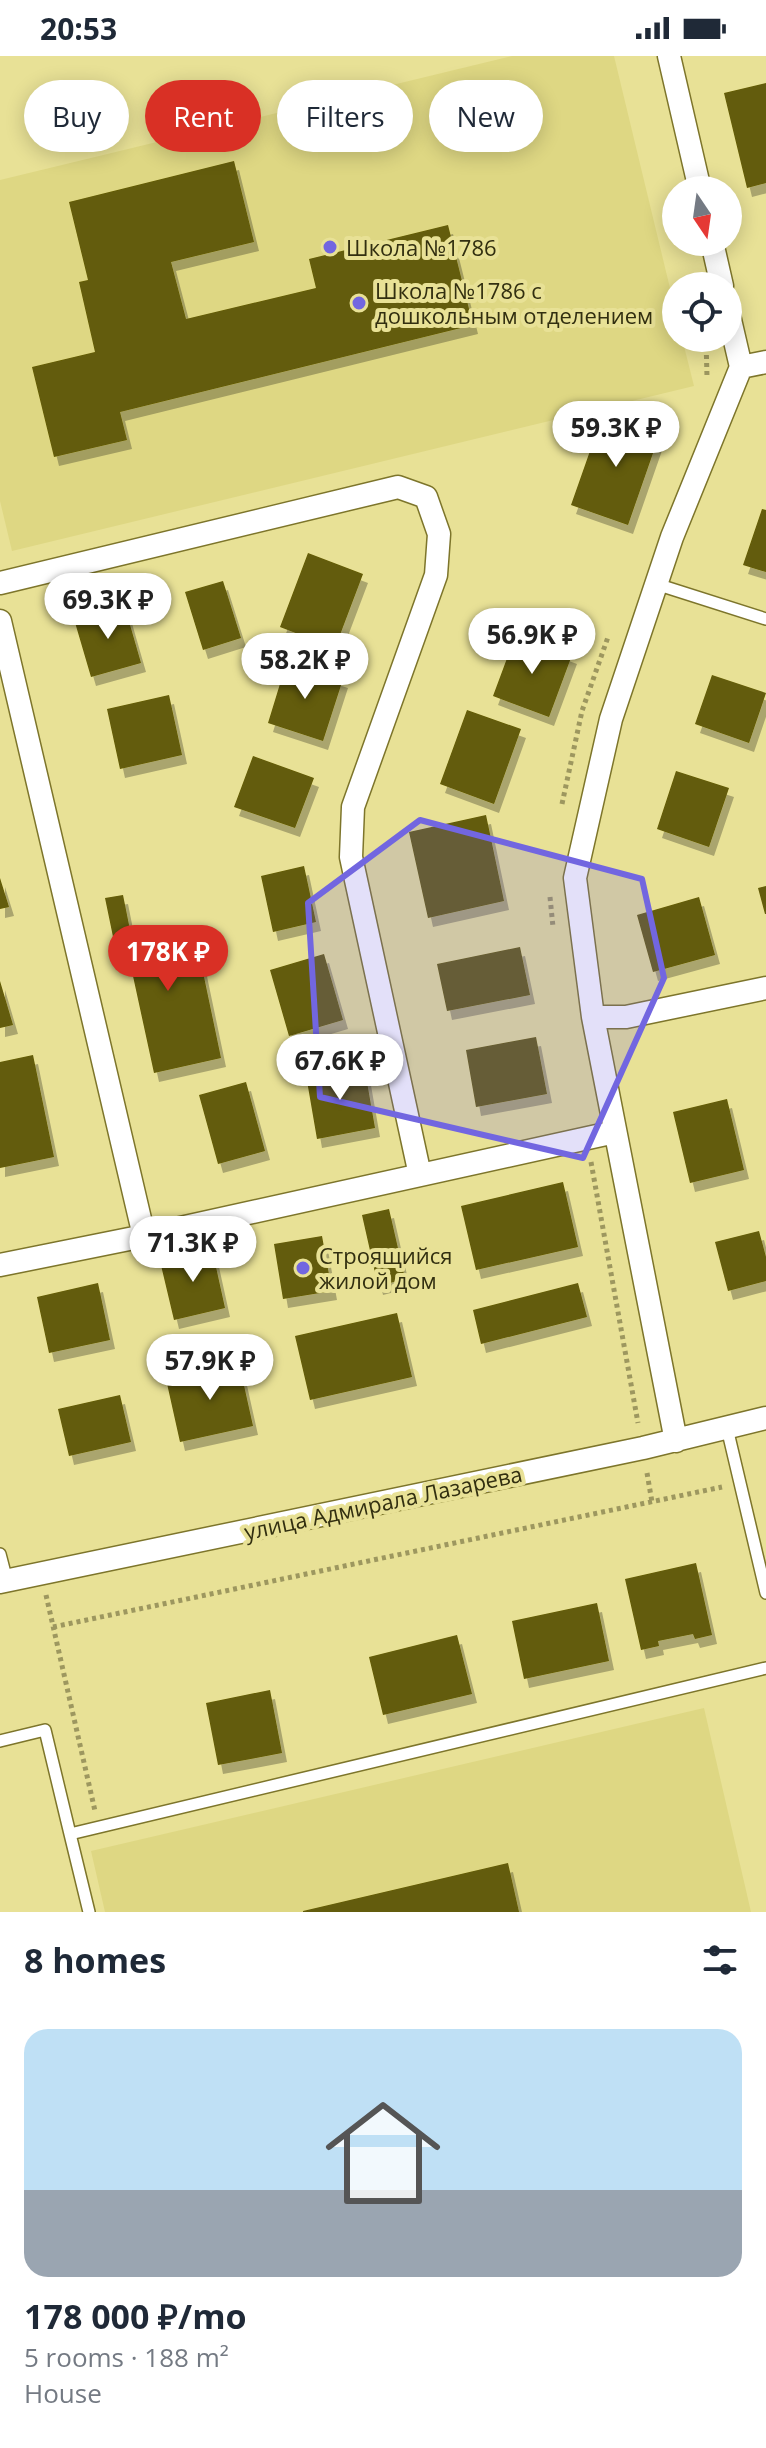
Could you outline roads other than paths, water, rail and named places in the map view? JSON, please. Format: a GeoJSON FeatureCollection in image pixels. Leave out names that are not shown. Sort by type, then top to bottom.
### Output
{"type":"FeatureCollection","features":[{"type":"Feature","properties":{"kind":"street"},"geometry":{"type":"LineString","coordinates":[[669,56],[697,176]]}},
{"type":"Feature","properties":{"kind":"street"},"geometry":{"type":"LineString","coordinates":[[676,1441],[593,1017],[575,878],[611,719],[672,537],[741,367],[738,352]]}},
{"type":"Feature","properties":{"kind":"street"},"geometry":{"type":"LineString","coordinates":[[741,367],[766,362]]}},
{"type":"Feature","properties":{"kind":"street"},"geometry":{"type":"LineString","coordinates":[[0,583],[398,487],[426,497],[439,534],[436,575],[353,807],[351,857],[420,1175]]}},
{"type":"Feature","properties":{"kind":"street"},"geometry":{"type":"LineString","coordinates":[[0,621],[144,1236]]}},
{"type":"Feature","properties":{"kind":"street"},"geometry":{"type":"LineString","coordinates":[[593,1017],[626,1017],[766,988]]}},
{"type":"Feature","properties":{"kind":"street"},"geometry":{"type":"LineString","coordinates":[[0,1265],[615,1132]]}},
{"type":"Feature","properties":{"kind":"street","name":"улица Адмирала Лазарева"},"geometry":{"type":"LineString","coordinates":[[3,1582],[676,1441],[766,1418]]}},
{"type":"Feature","properties":{"kind":"lane"},"geometry":{"type":"LineString","coordinates":[[656,584],[766,619]]}},
{"type":"Feature","properties":{"kind":"lane"},"geometry":{"type":"LineString","coordinates":[[727,1428],[740,1483],[761,1548],[766,1593]]}},
{"type":"Feature","properties":{"kind":"lane"},"geometry":{"type":"LineString","coordinates":[[0,1554],[3,1582]]}},
{"type":"Feature","properties":{"kind":"lane"},"geometry":{"type":"LineString","coordinates":[[70,1834],[766,1668]]}},
{"type":"Feature","properties":{"kind":"lane"},"geometry":{"type":"LineString","coordinates":[[0,1741],[45,1730],[89,1912]]}},
{"type":"Feature","properties":{"kind":"place","name":"Школа №1786"},"geometry":{"type":"Point","coordinates":[330,247]}},
{"type":"Feature","properties":{"kind":"place","name":"Школа №1786 с дошкольным отделением"},"geometry":{"type":"Point","coordinates":[359,303]}},
{"type":"Feature","properties":{"kind":"place","name":"Строящийся жилой дом"},"geometry":{"type":"Point","coordinates":[303,1268]}}]}
